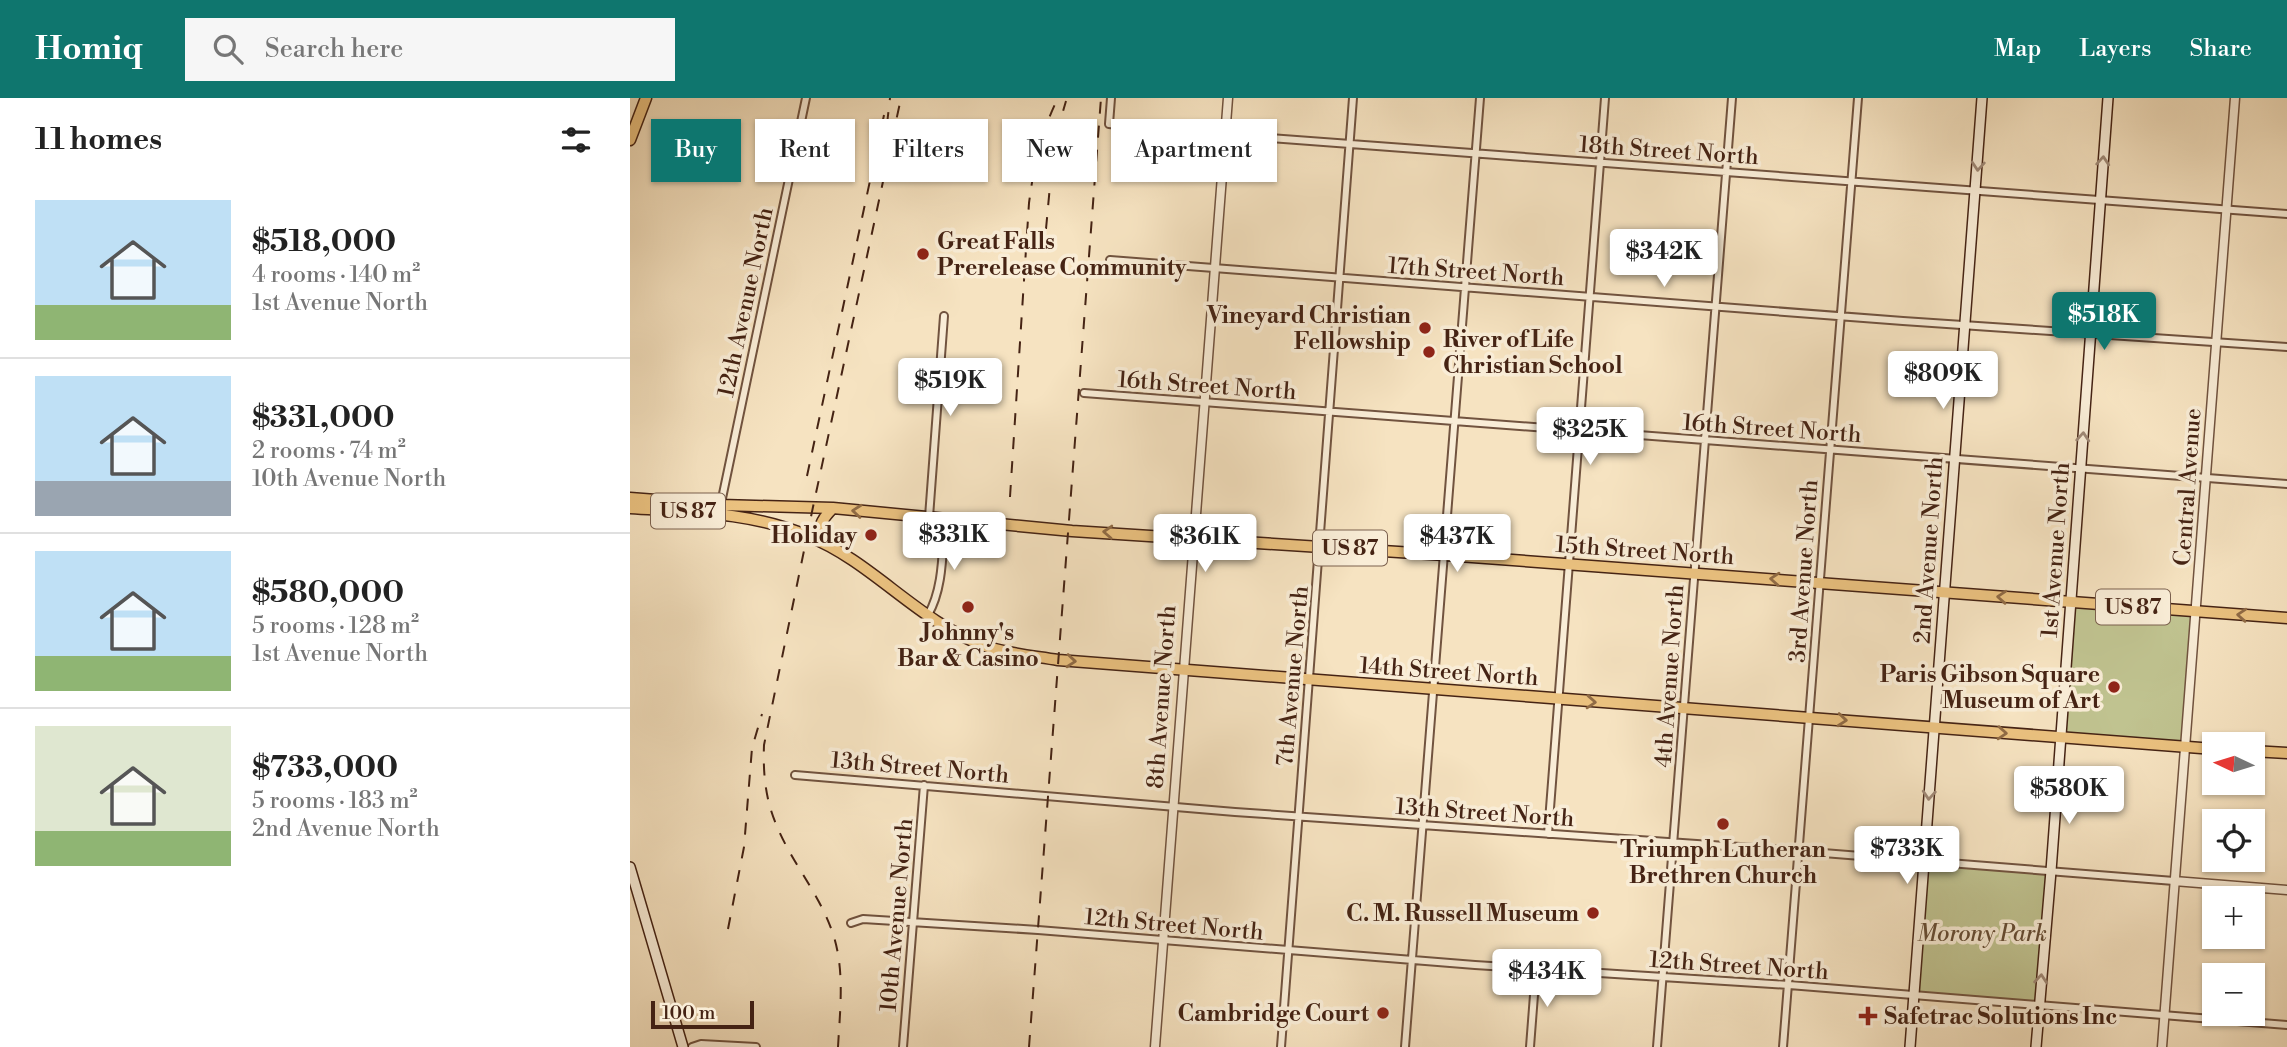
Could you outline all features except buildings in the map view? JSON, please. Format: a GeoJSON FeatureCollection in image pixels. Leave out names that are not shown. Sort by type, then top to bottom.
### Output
{"type":"FeatureCollection","features":[{"type":"Feature","properties":{"kind":"main road"},"geometry":{"type":"LineString","coordinates":[[630,140],[646,98]]}},
{"type":"Feature","properties":{"kind":"main road","name":"2nd Avenue North"},"geometry":{"type":"LineString","coordinates":[[1910,1047],[1982,98]]}},
{"type":"Feature","properties":{"kind":"main road","name":"1st Avenue North"},"geometry":{"type":"LineString","coordinates":[[2036,1047],[2108,98]]}},
{"type":"Feature","properties":{"kind":"main road","name":"15th Street North"},"geometry":{"type":"LineString","coordinates":[[630,498],[720,509],[745,517]]}},
{"type":"Feature","properties":{"kind":"main road","name":"15th Street North"},"geometry":{"type":"LineString","coordinates":[[630,508],[833,508],[1072,531],[1194,537],[2197,611]]}},
{"type":"Feature","properties":{"kind":"main road"},"geometry":{"type":"LineString","coordinates":[[822,542],[819,530],[821,521],[833,508]]}},
{"type":"Feature","properties":{"kind":"main road","name":"14th Street North"},"geometry":{"type":"LineString","coordinates":[[745,517],[771,523],[822,542],[866,569],[928,615],[983,646],[1007,652],[1058,660],[1182,670],[2186,747]]}},
{"type":"Feature","properties":{"kind":"main road","name":"US 87"},"geometry":{"type":"LineString","coordinates":[[2197,611],[2287,618]]}},
{"type":"Feature","properties":{"kind":"main road","name":"US 87"},"geometry":{"type":"LineString","coordinates":[[2186,747],[2202,748]]}},
{"type":"Feature","properties":{"kind":"main road"},"geometry":{"type":"LineString","coordinates":[[2265,752],[2287,753]]}},
{"type":"Feature","properties":{"kind":"main road"},"geometry":{"type":"LineString","coordinates":[[630,867],[683,1047]]}},
{"type":"Feature","properties":{"kind":"street","name":"12th Avenue North"},"geometry":{"type":"LineString","coordinates":[[720,509],[806,98]]}},
{"type":"Feature","properties":{"kind":"street","name":"18th Street North"},"geometry":{"type":"LineString","coordinates":[[1111,98],[1111,124]]}},
{"type":"Feature","properties":{"kind":"street","name":"8th Avenue North"},"geometry":{"type":"LineString","coordinates":[[1226,119],[1228,98]]}},
{"type":"Feature","properties":{"kind":"street","name":"7th Avenue North"},"geometry":{"type":"LineString","coordinates":[[1281,1047],[1353,98]]}},
{"type":"Feature","properties":{"kind":"street"},"geometry":{"type":"LineString","coordinates":[[1405,1047],[1480,98]]}},
{"type":"Feature","properties":{"kind":"street"},"geometry":{"type":"LineString","coordinates":[[1548,834],[1605,98]]}},
{"type":"Feature","properties":{"kind":"street","name":"4th Avenue North"},"geometry":{"type":"LineString","coordinates":[[1657,1047],[1732,98]]}},
{"type":"Feature","properties":{"kind":"street","name":"3rd Avenue North"},"geometry":{"type":"LineString","coordinates":[[1783,1047],[1858,98]]}},
{"type":"Feature","properties":{"kind":"street","name":"Central Avenue"},"geometry":{"type":"LineString","coordinates":[[2162,1047],[2235,98]]}},
{"type":"Feature","properties":{"kind":"street","name":"18th Street North"},"geometry":{"type":"LineString","coordinates":[[1277,139],[2287,214]]}},
{"type":"Feature","properties":{"kind":"street","name":"8th Avenue North"},"geometry":{"type":"LineString","coordinates":[[1155,1047],[1221,182]]}},
{"type":"Feature","properties":{"kind":"street","name":"17th Street North"},"geometry":{"type":"LineString","coordinates":[[1110,260],[2287,347]]}},
{"type":"Feature","properties":{"kind":"street"},"geometry":{"type":"LineString","coordinates":[[929,517],[944,316]]}},
{"type":"Feature","properties":{"kind":"street","name":"16th Street North"},"geometry":{"type":"LineString","coordinates":[[1084,393],[2287,484]]}},
{"type":"Feature","properties":{"kind":"street"},"geometry":{"type":"LineString","coordinates":[[928,615],[936,602],[939,588],[945,519]]}},
{"type":"Feature","properties":{"kind":"street","name":"13th Street North"},"geometry":{"type":"LineString","coordinates":[[795,775],[1172,807],[1798,851],[2174,881]]}},
{"type":"Feature","properties":{"kind":"street","name":"10th Avenue North"},"geometry":{"type":"LineString","coordinates":[[903,1047],[924,785]]}},
{"type":"Feature","properties":{"kind":"street"},"geometry":{"type":"LineString","coordinates":[[2174,881],[2287,890]]}},
{"type":"Feature","properties":{"kind":"street","name":"12th Street North"},"geometry":{"type":"LineString","coordinates":[[850,923],[863,919],[913,922],[2287,1024]]}},
{"type":"Feature","properties":{"kind":"street"},"geometry":{"type":"LineString","coordinates":[[1530,1047],[1536,969]]}},
{"type":"Feature","properties":{"kind":"street"},"geometry":{"type":"LineString","coordinates":[[692,1047],[701,1044],[756,1047]]}},
{"type":"Feature","properties":{"kind":"green space"},"geometry":{"type":"Polygon","coordinates":[[[2070,603],[2197,611],[2186,747],[2061,737],[2070,603]]]}},
{"type":"Feature","properties":{"kind":"green space","name":"Morony Park"},"geometry":{"type":"Polygon","coordinates":[[[1924,861],[2051,871],[2038,1005],[1914,996],[1924,861]]]}},
{"type":"Feature","properties":{"kind":"railway"},"geometry":{"type":"LineString","coordinates":[[888,119],[890,98]]}},
{"type":"Feature","properties":{"kind":"railway"},"geometry":{"type":"LineString","coordinates":[[838,1047],[841,990],[837,948],[821,905],[789,852],[772,814],[766,785],[764,745],[901,98]]}},
{"type":"Feature","properties":{"kind":"railway"},"geometry":{"type":"LineString","coordinates":[[1010,497],[1029,203],[1039,149],[1058,98]]}},
{"type":"Feature","properties":{"kind":"railway"},"geometry":{"type":"LineString","coordinates":[[1029,1047],[1101,98]]}},
{"type":"Feature","properties":{"kind":"railway"},"geometry":{"type":"LineString","coordinates":[[1046,229],[1054,142],[1066,101]]}},
{"type":"Feature","properties":{"kind":"railway"},"geometry":{"type":"LineString","coordinates":[[807,476],[884,115]]}},
{"type":"Feature","properties":{"kind":"railway"},"geometry":{"type":"LineString","coordinates":[[728,929],[744,847],[752,748],[762,714]]}},
{"type":"Feature","properties":{"kind":"place","name":"Great Falls Prerelease Community"},"geometry":{"type":"Point","coordinates":[923,254]}},
{"type":"Feature","properties":{"kind":"place","name":"Vineyard Christian Fellowship"},"geometry":{"type":"Point","coordinates":[1425,328]}},
{"type":"Feature","properties":{"kind":"place","name":"River of Life Christian School"},"geometry":{"type":"Point","coordinates":[1429,352]}},
{"type":"Feature","properties":{"kind":"place","name":"Holiday"},"geometry":{"type":"Point","coordinates":[871,535]}},
{"type":"Feature","properties":{"kind":"place","name":"Johnny's Bar & Casino"},"geometry":{"type":"Point","coordinates":[968,607]}},
{"type":"Feature","properties":{"kind":"place","name":"Paris Gibson Square Museum of Art"},"geometry":{"type":"Point","coordinates":[2114,687]}},
{"type":"Feature","properties":{"kind":"place","name":"Triumph Lutheran Brethren Church"},"geometry":{"type":"Point","coordinates":[1723,824]}},
{"type":"Feature","properties":{"kind":"place","name":"C. M. Russell Museum"},"geometry":{"type":"Point","coordinates":[1593,913]}},
{"type":"Feature","properties":{"kind":"place","name":"Cambridge Court"},"geometry":{"type":"Point","coordinates":[1383,1013]}},
{"type":"Feature","properties":{"kind":"place","name":"Safetrac Solutions Inc"},"geometry":{"type":"Point","coordinates":[1868,1016]}}]}
